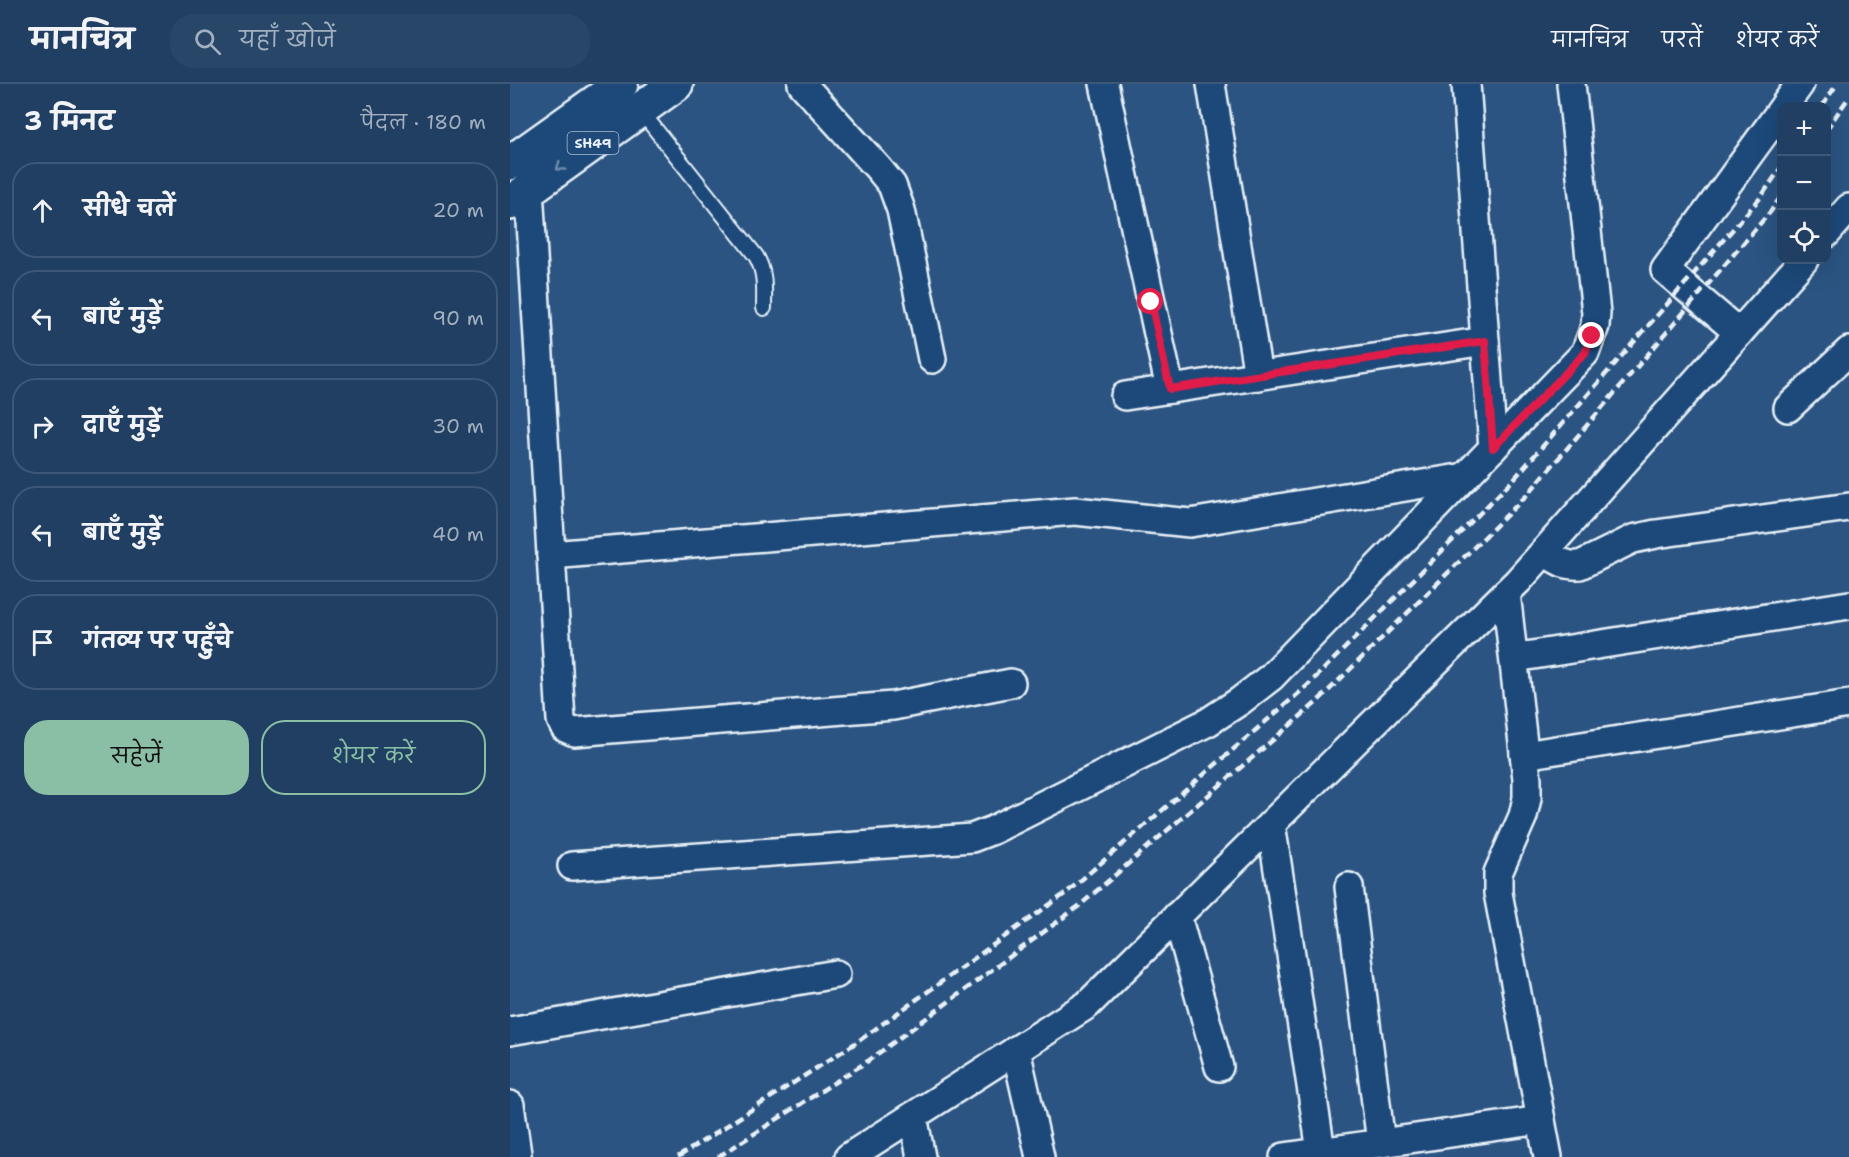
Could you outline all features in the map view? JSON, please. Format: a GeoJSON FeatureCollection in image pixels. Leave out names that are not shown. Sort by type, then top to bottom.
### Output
{"type":"FeatureCollection","features":[{"type":"Feature","properties":{"kind":"main road","name":"SH49"},"geometry":{"type":"LineString","coordinates":[[516,185],[629,94],[676,84]]}},
{"type":"Feature","properties":{"kind":"street"},"geometry":{"type":"LineString","coordinates":[[802,84],[892,185],[901,210],[932,359]]}},
{"type":"Feature","properties":{"kind":"street"},"geometry":{"type":"LineString","coordinates":[[1104,84],[1170,389]]}},
{"type":"Feature","properties":{"kind":"street"},"geometry":{"type":"LineString","coordinates":[[1211,84],[1258,376]]}},
{"type":"Feature","properties":{"kind":"street"},"geometry":{"type":"LineString","coordinates":[[1466,84],[1493,448]]}},
{"type":"Feature","properties":{"kind":"street"},"geometry":{"type":"LineString","coordinates":[[572,866],[972,838],[1208,722],[1271,677],[1585,353],[1596,313],[1571,84]]}},
{"type":"Feature","properties":{"kind":"street"},"geometry":{"type":"LineString","coordinates":[[1787,102],[1800,84]]}},
{"type":"Feature","properties":{"kind":"street"},"geometry":{"type":"LineString","coordinates":[[1739,333],[1665,270],[1777,116]]}},
{"type":"Feature","properties":{"kind":"street"},"geometry":{"type":"LineString","coordinates":[[516,185],[551,555],[561,720],[565,728],[574,732],[893,706],[1011,683]]}},
{"type":"Feature","properties":{"kind":"street"},"geometry":{"type":"LineString","coordinates":[[1831,229],[1849,208]]}},
{"type":"Feature","properties":{"kind":"street"},"geometry":{"type":"LineString","coordinates":[[849,1157],[1087,1005],[1506,593],[1799,264]]}},
{"type":"Feature","properties":{"kind":"street"},"geometry":{"type":"LineString","coordinates":[[1125,396],[1485,341]]}},
{"type":"Feature","properties":{"kind":"street"},"geometry":{"type":"LineString","coordinates":[[1788,408],[1849,351]]}},
{"type":"Feature","properties":{"kind":"street"},"geometry":{"type":"LineString","coordinates":[[551,555],[1075,511],[1190,523],[1466,477]]}},
{"type":"Feature","properties":{"kind":"street"},"geometry":{"type":"LineString","coordinates":[[1544,552],[1565,564],[1580,565],[1633,539],[1656,534],[1849,507]]}},
{"type":"Feature","properties":{"kind":"street"},"geometry":{"type":"LineString","coordinates":[[1506,593],[1527,798],[1523,816],[1498,873],[1498,893],[1548,1157]]}},
{"type":"Feature","properties":{"kind":"street"},"geometry":{"type":"LineString","coordinates":[[1514,658],[1849,605]]}},
{"type":"Feature","properties":{"kind":"street"},"geometry":{"type":"LineString","coordinates":[[1524,755],[1849,704]]}},
{"type":"Feature","properties":{"kind":"street"},"geometry":{"type":"LineString","coordinates":[[1271,824],[1304,1154],[1541,1120]]}},
{"type":"Feature","properties":{"kind":"street"},"geometry":{"type":"LineString","coordinates":[[1349,887],[1381,1143]]}},
{"type":"Feature","properties":{"kind":"street"},"geometry":{"type":"LineString","coordinates":[[1177,916],[1219,1067]]}},
{"type":"Feature","properties":{"kind":"street"},"geometry":{"type":"LineString","coordinates":[[510,1031],[836,974]]}},
{"type":"Feature","properties":{"kind":"street"},"geometry":{"type":"LineString","coordinates":[[1016,1050],[1040,1157]]}},
{"type":"Feature","properties":{"kind":"street"},"geometry":{"type":"LineString","coordinates":[[510,1105],[517,1154]]}},
{"type":"Feature","properties":{"kind":"street"},"geometry":{"type":"LineString","coordinates":[[913,1116],[921,1157]]}},
{"type":"Feature","properties":{"kind":"lane"},"geometry":{"type":"LineString","coordinates":[[629,94],[756,256],[762,266],[764,277],[764,308]]}},
{"type":"Feature","properties":{"kind":"railway"},"geometry":{"type":"LineString","coordinates":[[1825,102],[1837,84]]}},
{"type":"Feature","properties":{"kind":"railway"},"geometry":{"type":"LineString","coordinates":[[1831,123],[1849,97]]}},
{"type":"Feature","properties":{"kind":"railway"},"geometry":{"type":"LineString","coordinates":[[678,1157],[857,1042],[1066,893],[1307,686],[1513,480],[1761,197],[1777,173]]}},
{"type":"Feature","properties":{"kind":"railway"},"geometry":{"type":"LineString","coordinates":[[718,1157],[868,1061],[1079,906],[1316,703],[1527,495],[1777,202]]}},
{"type":"Feature","properties":{"kind":"route"},"geometry":{"type":"LineString","coordinates":[[1151,302],[1170,389],[1485,341],[1493,448],[1585,353],[1592,336]]}}]}
